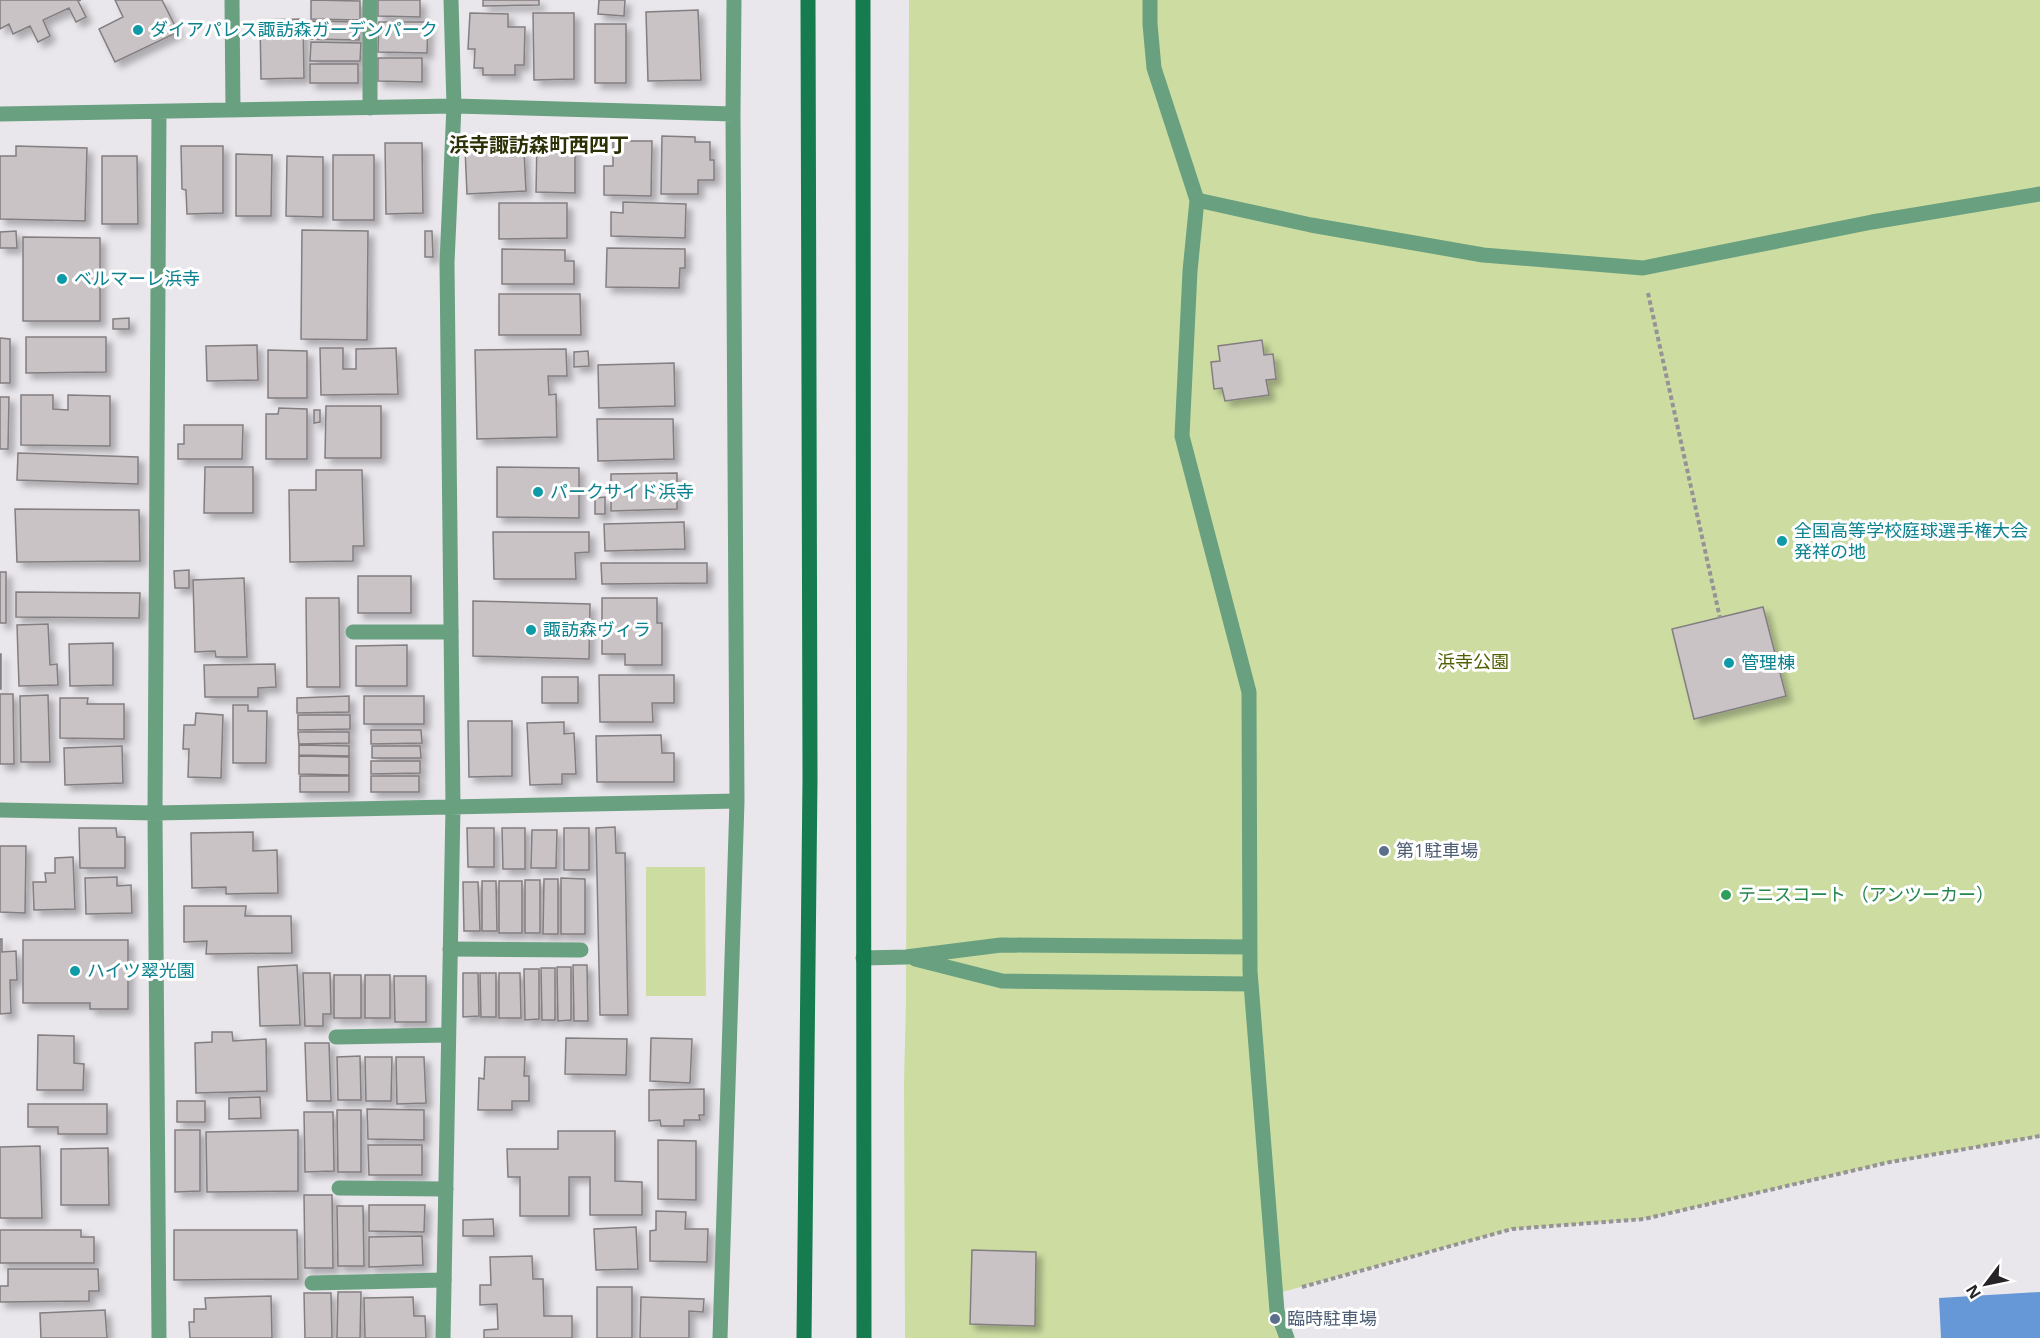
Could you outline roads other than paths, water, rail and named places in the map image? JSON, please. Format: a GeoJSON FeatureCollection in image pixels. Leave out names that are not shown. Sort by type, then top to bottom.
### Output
{"type":"FeatureCollection","features":[{"type":"Feature","properties":{"kind":"street"},"geometry":{"type":"LineString","coordinates":[[232,0],[234,110]]}},
{"type":"Feature","properties":{"kind":"street"},"geometry":{"type":"LineString","coordinates":[[370,0],[370,108]]}},
{"type":"Feature","properties":{"kind":"street"},"geometry":{"type":"LineString","coordinates":[[443,1338],[453,807],[447,263],[454,106],[451,0]]}},
{"type":"Feature","properties":{"kind":"street"},"geometry":{"type":"LineString","coordinates":[[720,1338],[737,801],[734,0]]}},
{"type":"Feature","properties":{"kind":"street"},"geometry":{"type":"LineString","coordinates":[[804,1338],[810,791],[808,0]]}},
{"type":"Feature","properties":{"kind":"street"},"geometry":{"type":"LineString","coordinates":[[863,0],[864,1338]]}},
{"type":"Feature","properties":{"kind":"street"},"geometry":{"type":"LineString","coordinates":[[1150,0],[1154,68],[1197,200],[1190,271],[1182,436],[1249,692],[1251,984],[1276,1311],[1287,1338]]}},
{"type":"Feature","properties":{"kind":"street"},"geometry":{"type":"LineString","coordinates":[[0,114],[454,106],[733,114]]}},
{"type":"Feature","properties":{"kind":"street"},"geometry":{"type":"LineString","coordinates":[[159,112],[155,813],[159,1338]]}},
{"type":"Feature","properties":{"kind":"street"},"geometry":{"type":"LineString","coordinates":[[1197,200],[1311,225],[1483,255],[1643,268],[1872,222],[2040,194]]}},
{"type":"Feature","properties":{"kind":"street"},"geometry":{"type":"LineString","coordinates":[[353,632],[451,632]]}},
{"type":"Feature","properties":{"kind":"street"},"geometry":{"type":"LineString","coordinates":[[0,810],[155,813],[737,801]]}},
{"type":"Feature","properties":{"kind":"street"},"geometry":{"type":"LineString","coordinates":[[863,958],[906,957],[1001,945],[1250,947]]}},
{"type":"Feature","properties":{"kind":"street"},"geometry":{"type":"LineString","coordinates":[[450,950],[581,950]]}},
{"type":"Feature","properties":{"kind":"street"},"geometry":{"type":"LineString","coordinates":[[906,957],[1002,981],[1251,984]]}},
{"type":"Feature","properties":{"kind":"street"},"geometry":{"type":"LineString","coordinates":[[336,1037],[448,1035]]}},
{"type":"Feature","properties":{"kind":"street"},"geometry":{"type":"LineString","coordinates":[[339,1188],[446,1190]]}},
{"type":"Feature","properties":{"kind":"street"},"geometry":{"type":"LineString","coordinates":[[312,1283],[444,1280]]}},
{"type":"Feature","properties":{"kind":"water"},"geometry":{"type":"Polygon","coordinates":[[[2040,1292],[2040,1338],[1941,1338],[1939,1298],[2040,1292]]]}},
{"type":"Feature","properties":{"kind":"place","name":"ダイアパレス諏訪森ガーデンパーク"},"geometry":{"type":"Point","coordinates":[138,30]}},
{"type":"Feature","properties":{"kind":"place","name":"ベルマーレ浜寺"},"geometry":{"type":"Point","coordinates":[62,279]}},
{"type":"Feature","properties":{"kind":"place","name":"パークサイド浜寺"},"geometry":{"type":"Point","coordinates":[538,492]}},
{"type":"Feature","properties":{"kind":"place","name":"全国高等学校庭球選手権大会 発祥の地"},"geometry":{"type":"Point","coordinates":[1782,541]}},
{"type":"Feature","properties":{"kind":"place","name":"諏訪森ヴィラ"},"geometry":{"type":"Point","coordinates":[531,630]}},
{"type":"Feature","properties":{"kind":"place","name":"管理棟"},"geometry":{"type":"Point","coordinates":[1729,663]}},
{"type":"Feature","properties":{"kind":"place","name":"第1駐車場"},"geometry":{"type":"Point","coordinates":[1384,851]}},
{"type":"Feature","properties":{"kind":"place","name":"テニスコート （アンツーカー）"},"geometry":{"type":"Point","coordinates":[1726,895]}},
{"type":"Feature","properties":{"kind":"place","name":"ハイツ翠光園"},"geometry":{"type":"Point","coordinates":[75,971]}},
{"type":"Feature","properties":{"kind":"place","name":"臨時駐車場"},"geometry":{"type":"Point","coordinates":[1275,1319]}},
{"type":"Feature","properties":{"kind":"district","name":"浜寺諏訪森町西四丁"},"geometry":{"type":"Point","coordinates":[539,145]}},
{"type":"Feature","properties":{"kind":"park label","name":"浜寺公園"},"geometry":{"type":"Point","coordinates":[1473,662]}}]}
